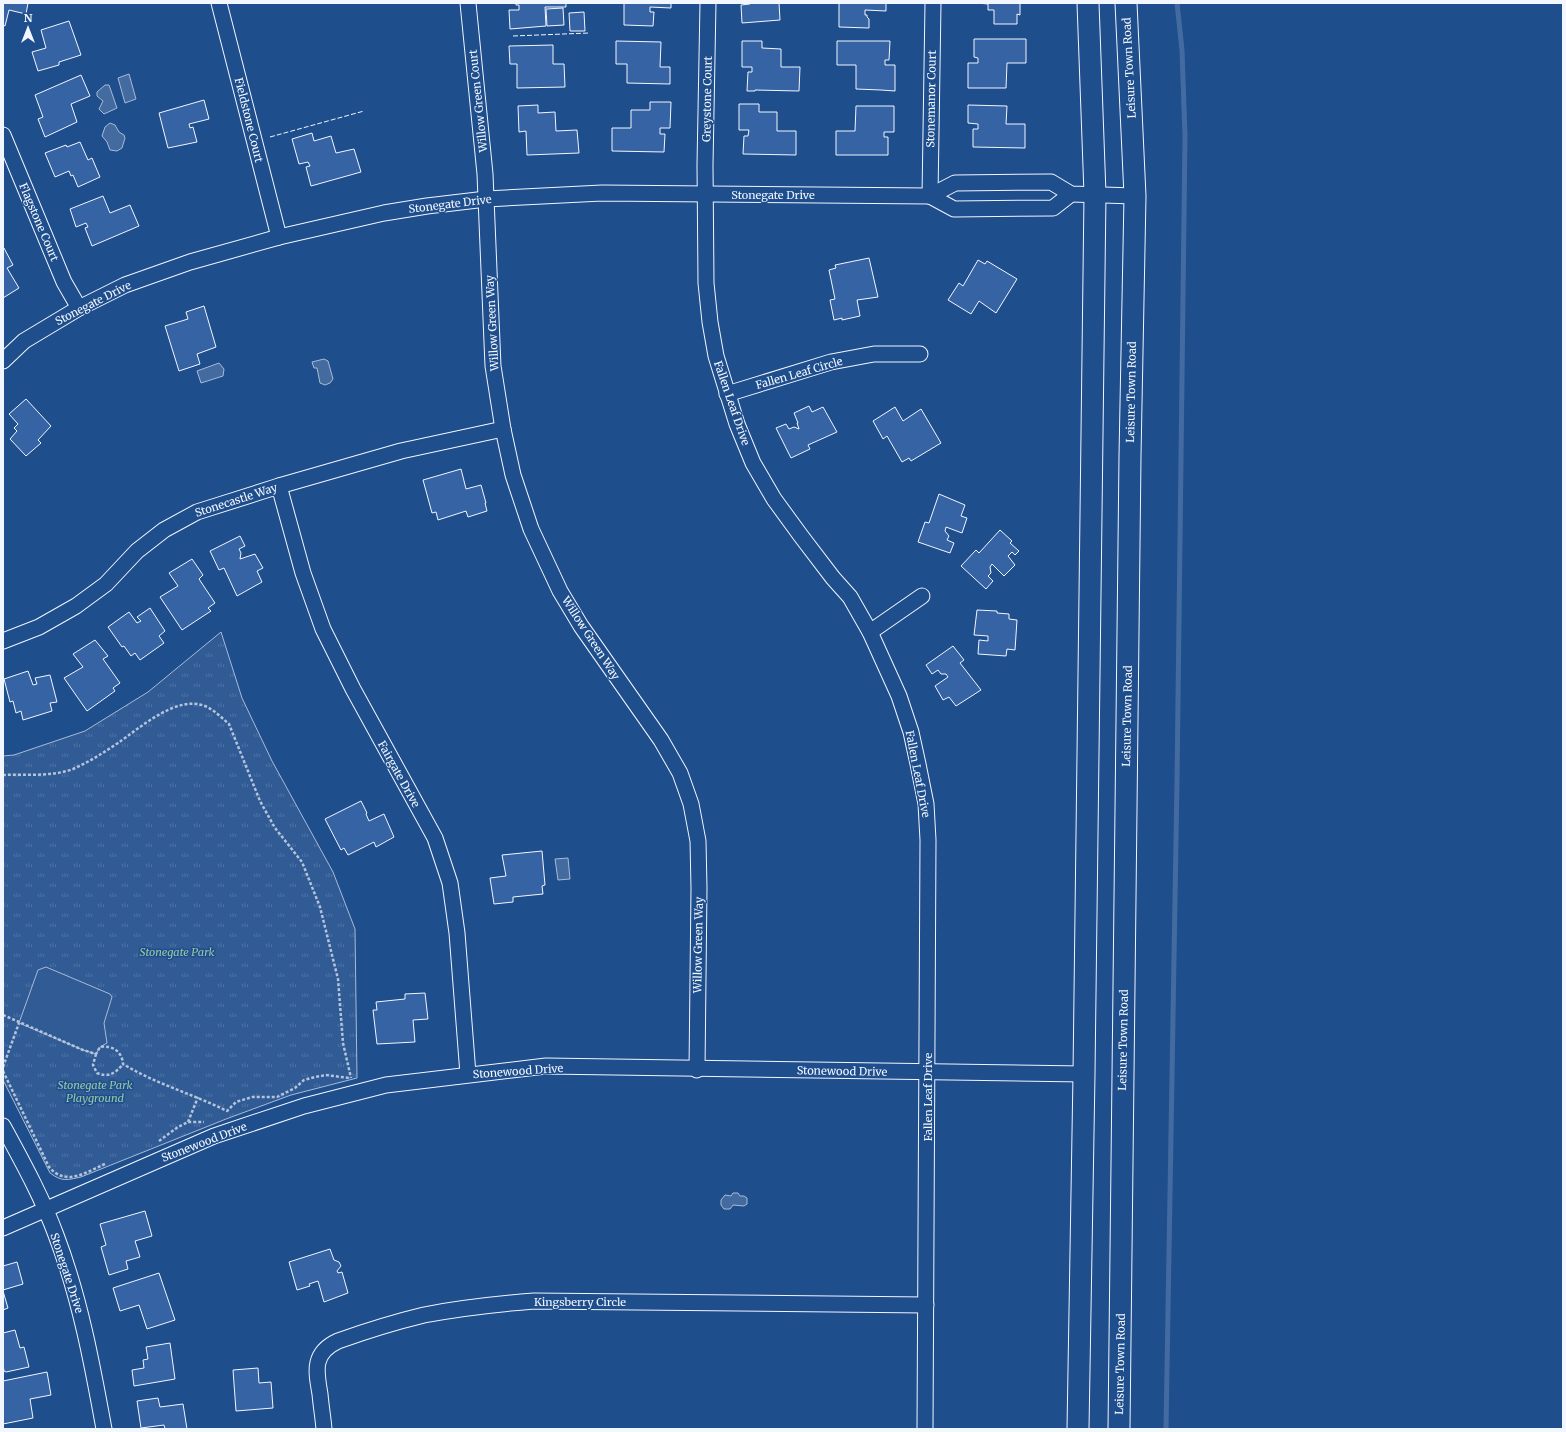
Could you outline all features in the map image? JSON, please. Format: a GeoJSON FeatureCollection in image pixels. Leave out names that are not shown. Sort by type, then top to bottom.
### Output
{"type":"FeatureCollection","features":[{"type":"Feature","properties":{"kind":"main road"},"geometry":{"type":"LineString","coordinates":[[1078,1429],[1095,194],[1088,3]]}},
{"type":"Feature","properties":{"kind":"main road","name":"Leisure Town Road"},"geometry":{"type":"LineString","coordinates":[[1119,1429],[1125,845],[1135,196],[1126,3]]}},
{"type":"Feature","properties":{"kind":"street","name":"Fieldstone Court"},"geometry":{"type":"LineString","coordinates":[[219,3],[279,237]]}},
{"type":"Feature","properties":{"kind":"street","name":"Willow Green Court"},"geometry":{"type":"LineString","coordinates":[[468,3],[485,169],[486,199]]}},
{"type":"Feature","properties":{"kind":"street","name":"Greystone Court"},"geometry":{"type":"LineString","coordinates":[[705,195],[708,3]]}},
{"type":"Feature","properties":{"kind":"street","name":"Stonemanor Court"},"geometry":{"type":"LineString","coordinates":[[930,196],[933,3]]}},
{"type":"Feature","properties":{"kind":"street","name":"Flagstone Court"},"geometry":{"type":"LineString","coordinates":[[3,134],[64,282],[79,308]]}},
{"type":"Feature","properties":{"kind":"street","name":"Stonegate Drive"},"geometry":{"type":"LineString","coordinates":[[3,361],[24,341],[79,308],[125,285],[190,262],[279,237],[384,213],[427,206],[486,199],[602,193],[930,196],[955,183],[1051,182],[1071,194],[1054,208],[954,209],[930,196]]}},
{"type":"Feature","properties":{"kind":"street"},"geometry":{"type":"LineString","coordinates":[[1071,194],[1135,196]]}},
{"type":"Feature","properties":{"kind":"street","name":"Fallen Leaf Drive"},"geometry":{"type":"LineString","coordinates":[[705,195],[706,283],[710,322],[716,356],[737,424],[754,463],[774,499],[833,578],[850,597],[870,632],[899,696],[918,764],[926,804],[928,840],[928,1072],[924,1429]]}},
{"type":"Feature","properties":{"kind":"street","name":"Willow Green Way"},"geometry":{"type":"LineString","coordinates":[[486,199],[493,366],[503,429],[513,475],[531,529],[560,590],[581,626],[661,740],[680,773],[691,804],[698,841],[699,888],[697,1070]]}},
{"type":"Feature","properties":{"kind":"street","name":"Fallen Leaf Circle"},"geometry":{"type":"LineString","coordinates":[[727,394],[831,362],[874,354],[920,354]]}},
{"type":"Feature","properties":{"kind":"street","name":"Stonecastle Way"},"geometry":{"type":"LineString","coordinates":[[3,641],[39,627],[76,606],[106,584],[137,552],[164,530],[197,512],[279,486],[401,451],[503,429]]}},
{"type":"Feature","properties":{"kind":"street","name":"Fairgate Drive"},"geometry":{"type":"LineString","coordinates":[[279,486],[303,573],[323,629],[353,688],[435,838],[450,883],[457,933],[468,1074]]}},
{"type":"Feature","properties":{"kind":"street"},"geometry":{"type":"LineString","coordinates":[[870,632],[922,596]]}},
{"type":"Feature","properties":{"kind":"street","name":"Stonewood Drive"},"geometry":{"type":"LineString","coordinates":[[3,1228],[46,1210],[71,1197],[214,1136],[304,1106],[386,1085],[468,1074],[546,1066],[697,1070],[1084,1074]]}},
{"type":"Feature","properties":{"kind":"street","name":"Stonegate Drive"},"geometry":{"type":"LineString","coordinates":[[3,1126],[46,1210],[72,1281],[91,1357],[104,1429]]}},
{"type":"Feature","properties":{"kind":"street","name":"Kingsberry Circle"},"geometry":{"type":"LineString","coordinates":[[324,1429],[316,1366],[325,1349],[330,1344],[338,1341],[422,1316],[466,1308],[534,1302],[926,1305]]}},
{"type":"Feature","properties":{"kind":"path"},"geometry":{"type":"LineString","coordinates":[[3,775],[55,773],[71,770],[94,759],[144,723],[170,709],[188,704],[206,706],[220,715],[229,724],[260,801],[275,828],[302,862],[320,907],[338,979],[342,1043],[352,1079],[347,1077],[326,1075],[304,1080],[295,1088],[277,1097],[252,1098],[236,1102],[223,1116]]}},
{"type":"Feature","properties":{"kind":"path"},"geometry":{"type":"LineString","coordinates":[[3,1015],[83,1050],[96,1054]]}},
{"type":"Feature","properties":{"kind":"path"},"geometry":{"type":"LineString","coordinates":[[3,1067],[19,1023]]}},
{"type":"Feature","properties":{"kind":"path"},"geometry":{"type":"LineString","coordinates":[[107,1046],[119,1052],[123,1059],[123,1064],[111,1075],[102,1075],[97,1073],[94,1064],[96,1054],[100,1047],[107,1046]]}},
{"type":"Feature","properties":{"kind":"path"},"geometry":{"type":"LineString","coordinates":[[123,1064],[141,1075],[227,1111]]}},
{"type":"Feature","properties":{"kind":"path"},"geometry":{"type":"LineString","coordinates":[[3,1071],[49,1167],[54,1172],[64,1177],[75,1176],[110,1162]]}},
{"type":"Feature","properties":{"kind":"path"},"geometry":{"type":"LineString","coordinates":[[188,1122],[198,1098]]}},
{"type":"Feature","properties":{"kind":"path"},"geometry":{"type":"LineString","coordinates":[[158,1142],[178,1127],[188,1122],[205,1122]]}},
{"type":"Feature","properties":{"kind":"green space","name":"Stonegate Park"},"geometry":{"type":"Polygon","coordinates":[[[221,632],[242,698],[272,761],[333,872],[355,929],[357,1078],[291,1095],[226,1119],[81,1177],[61,1179],[50,1173],[3,1080],[3,756],[14,755],[85,731],[148,692],[221,632]]]}},
{"type":"Feature","properties":{"kind":"green space"},"geometry":{"type":"Polygon","coordinates":[[[46,967],[110,994],[112,997],[104,1023],[107,1043],[100,1047],[96,1054],[19,1023],[38,970],[46,967]]]}},
{"type":"Feature","properties":{"kind":"shaded area"},"geometry":{"type":"Polygon","coordinates":[[[129,74],[136,99],[125,103],[118,78],[129,74]]]}},
{"type":"Feature","properties":{"kind":"shaded area"},"geometry":{"type":"Polygon","coordinates":[[[105,85],[109,85],[117,108],[104,114],[99,109],[103,101],[97,96],[97,92],[105,85]]]}},
{"type":"Feature","properties":{"kind":"shaded area"},"geometry":{"type":"Polygon","coordinates":[[[110,123],[115,125],[125,138],[122,148],[117,151],[110,150],[107,142],[102,136],[105,127],[110,123]]]}},
{"type":"Feature","properties":{"kind":"shaded area"},"geometry":{"type":"Polygon","coordinates":[[[324,359],[328,361],[333,379],[330,383],[325,385],[320,383],[317,368],[314,368],[312,362],[324,359]]]}},
{"type":"Feature","properties":{"kind":"shaded area"},"geometry":{"type":"Polygon","coordinates":[[[219,363],[224,369],[223,376],[201,383],[197,371],[219,363]]]}},
{"type":"Feature","properties":{"kind":"shaded area"},"geometry":{"type":"Polygon","coordinates":[[[568,858],[570,879],[558,880],[555,859],[568,858]]]}},
{"type":"Feature","properties":{"kind":"shaded area"},"geometry":{"type":"Polygon","coordinates":[[[733,1193],[738,1193],[740,1196],[747,1198],[747,1204],[744,1206],[733,1205],[730,1209],[724,1209],[721,1205],[721,1200],[725,1195],[731,1196],[733,1193]]]}},
{"type":"Feature","properties":{"kind":"building"},"geometry":{"type":"Polygon","coordinates":[[[3,3],[28,3],[26,14],[9,10],[5,26],[3,25],[3,3]]]}},
{"type":"Feature","properties":{"kind":"building"},"geometry":{"type":"Polygon","coordinates":[[[516,3],[566,3],[566,7],[545,7],[546,26],[510,29],[509,10],[519,10],[519,5],[516,5],[516,3]]]}},
{"type":"Feature","properties":{"kind":"building"},"geometry":{"type":"Polygon","coordinates":[[[624,3],[671,3],[671,8],[650,7],[650,12],[654,12],[653,26],[624,25],[624,3]]]}},
{"type":"Feature","properties":{"kind":"building"},"geometry":{"type":"Polygon","coordinates":[[[750,3],[779,3],[780,20],[742,23],[741,5],[750,3]]]}},
{"type":"Feature","properties":{"kind":"building"},"geometry":{"type":"Polygon","coordinates":[[[839,3],[886,3],[886,11],[865,10],[865,15],[867,15],[869,19],[869,28],[839,27],[839,3]]]}},
{"type":"Feature","properties":{"kind":"building"},"geometry":{"type":"Polygon","coordinates":[[[977,3],[1020,3],[1020,15],[1017,14],[1017,24],[994,24],[994,10],[988,10],[988,4],[977,3]]]}},
{"type":"Feature","properties":{"kind":"building"},"geometry":{"type":"Polygon","coordinates":[[[563,8],[564,25],[547,26],[546,9],[563,8]]]}},
{"type":"Feature","properties":{"kind":"building"},"geometry":{"type":"Polygon","coordinates":[[[584,12],[585,31],[570,31],[569,13],[584,12]]]}},
{"type":"Feature","properties":{"kind":"building"},"geometry":{"type":"Polygon","coordinates":[[[69,21],[81,55],[59,62],[59,65],[38,71],[32,52],[46,48],[41,30],[69,21]]]}},
{"type":"Feature","properties":{"kind":"building"},"geometry":{"type":"Polygon","coordinates":[[[974,39],[1026,39],[1026,63],[1007,63],[1006,88],[968,88],[968,63],[978,63],[978,58],[974,57],[974,39]]]}},
{"type":"Feature","properties":{"kind":"building"},"geometry":{"type":"Polygon","coordinates":[[[616,41],[661,42],[660,67],[670,67],[670,84],[627,83],[627,64],[616,64],[616,41]]]}},
{"type":"Feature","properties":{"kind":"building"},"geometry":{"type":"Polygon","coordinates":[[[742,41],[762,41],[762,48],[781,49],[781,67],[800,67],[799,91],[747,91],[748,72],[752,72],[752,67],[742,67],[742,41]]]}},
{"type":"Feature","properties":{"kind":"building"},"geometry":{"type":"Polygon","coordinates":[[[837,41],[890,41],[889,60],[885,60],[885,65],[895,65],[895,91],[856,89],[856,65],[837,65],[837,41]]]}},
{"type":"Feature","properties":{"kind":"building"},"geometry":{"type":"Polygon","coordinates":[[[553,45],[553,64],[564,64],[565,87],[517,88],[517,64],[510,64],[509,46],[553,45]]]}},
{"type":"Feature","properties":{"kind":"building"},"geometry":{"type":"Polygon","coordinates":[[[81,75],[90,96],[71,104],[77,122],[45,137],[38,119],[43,117],[35,95],[81,75]]]}},
{"type":"Feature","properties":{"kind":"building"},"geometry":{"type":"Polygon","coordinates":[[[204,100],[209,119],[189,124],[190,128],[193,127],[197,142],[168,148],[159,113],[204,100]]]}},
{"type":"Feature","properties":{"kind":"building"},"geometry":{"type":"Polygon","coordinates":[[[650,102],[671,102],[670,128],[660,128],[660,134],[665,134],[664,152],[612,151],[612,128],[631,128],[631,110],[650,110],[650,102]]]}},
{"type":"Feature","properties":{"kind":"building"},"geometry":{"type":"Polygon","coordinates":[[[739,104],[759,104],[759,112],[777,112],[777,131],[796,131],[796,155],[743,154],[744,136],[748,136],[749,130],[739,130],[739,104]]]}},
{"type":"Feature","properties":{"kind":"building"},"geometry":{"type":"Polygon","coordinates":[[[538,105],[538,113],[555,112],[556,131],[577,130],[579,153],[527,155],[526,131],[519,132],[518,106],[538,105]]]}},
{"type":"Feature","properties":{"kind":"building"},"geometry":{"type":"Polygon","coordinates":[[[968,105],[1007,106],[1006,124],[1025,124],[1025,148],[973,147],[973,129],[978,129],[978,124],[968,123],[968,105]]]}},
{"type":"Feature","properties":{"kind":"building"},"geometry":{"type":"Polygon","coordinates":[[[856,106],[894,106],[894,132],[884,132],[884,137],[888,137],[888,155],[836,155],[836,131],[855,131],[856,106]]]}},
{"type":"Feature","properties":{"kind":"building"},"geometry":{"type":"Polygon","coordinates":[[[312,133],[314,141],[331,136],[336,153],[354,149],[361,172],[311,186],[306,167],[310,166],[308,162],[299,164],[292,139],[312,133]]]}},
{"type":"Feature","properties":{"kind":"building"},"geometry":{"type":"Polygon","coordinates":[[[80,142],[88,160],[92,158],[100,177],[78,187],[73,175],[71,176],[69,171],[55,177],[45,153],[66,145],[67,147],[80,142]]]}},
{"type":"Feature","properties":{"kind":"building"},"geometry":{"type":"Polygon","coordinates":[[[103,196],[110,213],[130,205],[139,226],[92,246],[85,228],[88,227],[86,223],[76,227],[70,209],[103,196]]]}},
{"type":"Feature","properties":{"kind":"building"},"geometry":{"type":"Polygon","coordinates":[[[4,248],[13,265],[7,268],[19,288],[3,298],[3,249],[4,248]]]}},
{"type":"Feature","properties":{"kind":"building"},"geometry":{"type":"Polygon","coordinates":[[[869,258],[878,297],[857,300],[860,316],[842,320],[842,318],[834,320],[830,300],[835,299],[829,270],[836,268],[835,265],[869,258]]]}},
{"type":"Feature","properties":{"kind":"building"},"geometry":{"type":"Polygon","coordinates":[[[978,260],[985,264],[987,261],[1017,279],[996,313],[979,301],[971,314],[948,300],[959,283],[963,286],[978,260]]]}},
{"type":"Feature","properties":{"kind":"building"},"geometry":{"type":"Polygon","coordinates":[[[204,306],[216,347],[197,354],[200,364],[179,371],[165,326],[188,319],[186,312],[204,306]]]}},
{"type":"Feature","properties":{"kind":"building"},"geometry":{"type":"Polygon","coordinates":[[[26,399],[51,426],[38,440],[41,443],[26,456],[10,439],[17,431],[14,428],[18,424],[9,414],[26,399]]]}},
{"type":"Feature","properties":{"kind":"building"},"geometry":{"type":"Polygon","coordinates":[[[809,406],[812,412],[823,407],[837,432],[808,445],[810,449],[791,458],[776,428],[786,424],[789,429],[794,427],[799,429],[794,413],[809,406]]]}},
{"type":"Feature","properties":{"kind":"building"},"geometry":{"type":"Polygon","coordinates":[[[895,407],[903,421],[921,409],[941,443],[911,461],[909,458],[902,462],[887,436],[883,439],[873,421],[895,407]]]}},
{"type":"Feature","properties":{"kind":"building"},"geometry":{"type":"Polygon","coordinates":[[[461,469],[466,489],[481,485],[487,511],[468,517],[466,511],[438,520],[436,512],[432,513],[423,480],[461,469]]]}},
{"type":"Feature","properties":{"kind":"building"},"geometry":{"type":"Polygon","coordinates":[[[939,494],[965,505],[961,516],[967,518],[962,533],[946,527],[945,531],[949,536],[947,540],[954,543],[950,553],[918,542],[925,522],[929,523],[939,494]]]}},
{"type":"Feature","properties":{"kind":"building"},"geometry":{"type":"Polygon","coordinates":[[[1000,530],[1012,541],[1010,543],[1019,551],[1015,555],[1012,552],[1008,556],[1015,565],[1004,576],[992,564],[990,567],[991,573],[988,576],[993,581],[986,589],[961,566],[976,550],[979,553],[1000,530]]]}},
{"type":"Feature","properties":{"kind":"building"},"geometry":{"type":"Polygon","coordinates":[[[240,536],[245,546],[239,549],[241,553],[240,559],[255,554],[263,568],[257,571],[262,582],[237,596],[224,568],[219,570],[210,551],[240,536]]]}},
{"type":"Feature","properties":{"kind":"building"},"geometry":{"type":"Polygon","coordinates":[[[192,559],[203,575],[199,579],[215,603],[208,608],[211,611],[182,630],[160,597],[178,586],[169,573],[192,559]]]}},
{"type":"Feature","properties":{"kind":"building"},"geometry":{"type":"Polygon","coordinates":[[[150,608],[165,631],[159,636],[164,643],[140,660],[135,653],[131,656],[124,646],[122,647],[108,627],[129,612],[137,623],[141,621],[137,617],[150,608]]]}},
{"type":"Feature","properties":{"kind":"building"},"geometry":{"type":"Polygon","coordinates":[[[977,610],[997,611],[997,613],[1009,614],[1009,619],[1017,620],[1015,650],[1007,649],[1006,656],[978,654],[979,640],[988,641],[988,636],[974,635],[977,610]]]}},
{"type":"Feature","properties":{"kind":"building"},"geometry":{"type":"Polygon","coordinates":[[[95,640],[108,656],[103,659],[120,683],[113,688],[115,691],[87,711],[64,678],[83,667],[73,654],[95,640]]]}},
{"type":"Feature","properties":{"kind":"building"},"geometry":{"type":"Polygon","coordinates":[[[953,646],[964,660],[960,663],[981,690],[956,706],[949,697],[943,700],[935,686],[948,677],[946,674],[941,674],[938,670],[932,674],[926,665],[953,646]]]}},
{"type":"Feature","properties":{"kind":"building"},"geometry":{"type":"Polygon","coordinates":[[[28,671],[33,685],[37,684],[35,678],[50,675],[57,702],[50,703],[52,711],[23,720],[21,711],[16,713],[13,701],[10,702],[4,679],[28,671]]]}},
{"type":"Feature","properties":{"kind":"building"},"geometry":{"type":"Polygon","coordinates":[[[361,801],[369,821],[384,814],[394,837],[376,847],[374,842],[348,855],[344,848],[341,850],[325,819],[361,801]]]}},
{"type":"Feature","properties":{"kind":"building"},"geometry":{"type":"Polygon","coordinates":[[[542,851],[545,885],[542,886],[543,894],[513,897],[513,902],[494,904],[490,878],[506,876],[502,855],[542,851]]]}},
{"type":"Feature","properties":{"kind":"building"},"geometry":{"type":"Polygon","coordinates":[[[425,993],[428,1019],[413,1020],[415,1042],[377,1044],[373,1010],[377,1010],[376,1002],[405,999],[405,994],[425,993]]]}},
{"type":"Feature","properties":{"kind":"building"},"geometry":{"type":"Polygon","coordinates":[[[145,1211],[152,1236],[135,1241],[140,1257],[126,1261],[128,1269],[109,1275],[101,1247],[106,1245],[100,1224],[145,1211]]]}},
{"type":"Feature","properties":{"kind":"building"},"geometry":{"type":"Polygon","coordinates":[[[330,1249],[334,1260],[339,1262],[341,1266],[337,1271],[338,1273],[342,1272],[348,1293],[324,1302],[318,1281],[309,1284],[310,1286],[297,1290],[289,1262],[330,1249]]]}},
{"type":"Feature","properties":{"kind":"building"},"geometry":{"type":"Polygon","coordinates":[[[17,1262],[23,1284],[3,1290],[3,1266],[17,1262]]]}},
{"type":"Feature","properties":{"kind":"building"},"geometry":{"type":"Polygon","coordinates":[[[159,1273],[175,1320],[147,1329],[139,1305],[120,1311],[113,1288],[159,1273]]]}},
{"type":"Feature","properties":{"kind":"building"},"geometry":{"type":"Polygon","coordinates":[[[3,1291],[8,1308],[3,1310],[3,1291]]]}},
{"type":"Feature","properties":{"kind":"building"},"geometry":{"type":"Polygon","coordinates":[[[15,1330],[20,1348],[24,1347],[29,1367],[6,1372],[4,1371],[3,1365],[3,1333],[15,1330]]]}},
{"type":"Feature","properties":{"kind":"building"},"geometry":{"type":"Polygon","coordinates":[[[170,1343],[175,1379],[134,1386],[132,1370],[144,1368],[143,1360],[148,1359],[146,1347],[170,1343]]]}},
{"type":"Feature","properties":{"kind":"building"},"geometry":{"type":"Polygon","coordinates":[[[258,1368],[259,1383],[271,1382],[273,1408],[236,1411],[233,1370],[258,1368]]]}},
{"type":"Feature","properties":{"kind":"building"},"geometry":{"type":"Polygon","coordinates":[[[47,1372],[51,1395],[30,1399],[33,1418],[3,1424],[3,1381],[47,1372]]]}},
{"type":"Feature","properties":{"kind":"building"},"geometry":{"type":"Polygon","coordinates":[[[158,1398],[160,1407],[183,1404],[187,1429],[165,1429],[164,1425],[141,1428],[137,1401],[158,1398]]]}},
{"type":"Feature","properties":{"kind":"waterway"},"geometry":{"type":"LineString","coordinates":[[1166,1429],[1177,782],[1185,136],[1182,50],[1177,3]]}},
{"type":"Feature","properties":{"kind":"fence"},"geometry":{"type":"LineString","coordinates":[[513,36],[589,33]]}},
{"type":"Feature","properties":{"kind":"fence"},"geometry":{"type":"LineString","coordinates":[[270,137],[364,111]]}},
{"type":"Feature","properties":{"kind":"park label","name":"Stonegate Park Playground"},"geometry":{"type":"Point","coordinates":[95,1091]}}]}
